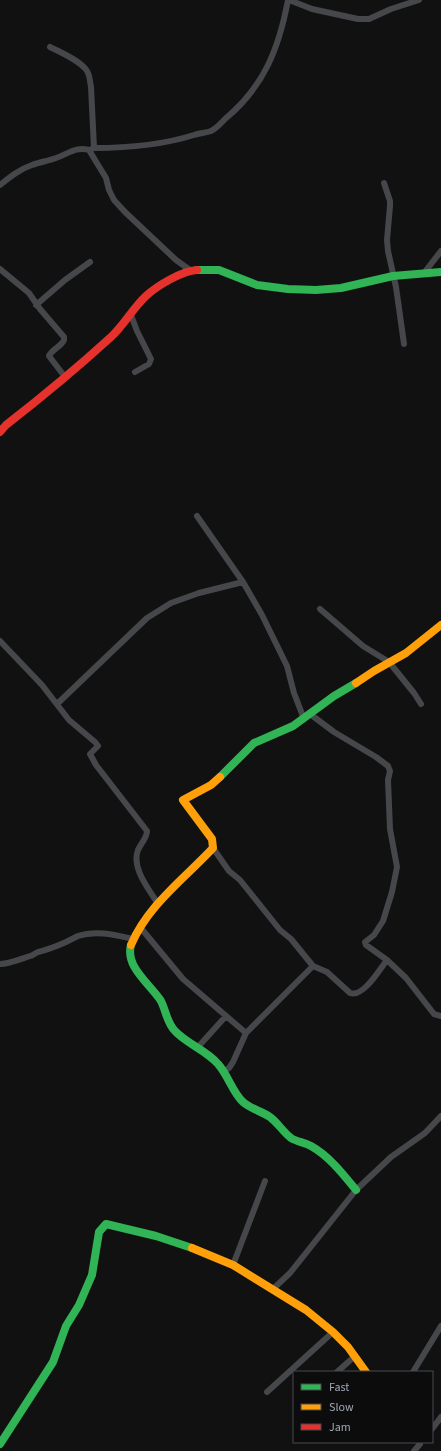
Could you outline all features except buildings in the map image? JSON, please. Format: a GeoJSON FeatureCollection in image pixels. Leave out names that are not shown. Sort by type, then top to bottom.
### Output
{"type":"FeatureCollection","features":[{"type":"Feature","properties":{"kind":"street"},"geometry":{"type":"LineString","coordinates":[[0,185],[32,165],[58,158],[78,149],[161,143],[181,140],[214,129],[245,101],[265,71],[277,45],[289,0],[312,9],[358,19],[369,19],[419,0]]}},
{"type":"Feature","properties":{"kind":"street"},"geometry":{"type":"LineString","coordinates":[[50,47],[71,58],[86,70],[90,78],[91,149],[106,178],[108,190],[114,200],[176,260],[190,270]]}},
{"type":"Feature","properties":{"kind":"street"},"geometry":{"type":"LineString","coordinates":[[384,183],[390,201],[387,240],[388,251],[404,344]]}},
{"type":"Feature","properties":{"kind":"street"},"geometry":{"type":"LineString","coordinates":[[424,273],[441,251]]}},
{"type":"Feature","properties":{"kind":"street"},"geometry":{"type":"LineString","coordinates":[[36,305],[65,280],[90,262]]}},
{"type":"Feature","properties":{"kind":"street"},"geometry":{"type":"LineString","coordinates":[[0,269],[29,293],[36,305],[64,337],[63,343],[53,350],[49,356],[65,377]]}},
{"type":"Feature","properties":{"kind":"street"},"geometry":{"type":"LineString","coordinates":[[0,432],[17,415],[65,377],[115,333],[146,296],[156,288],[190,270],[219,270],[257,285],[302,290],[328,290],[393,276],[441,272]]}},
{"type":"Feature","properties":{"kind":"street"},"geometry":{"type":"LineString","coordinates":[[131,315],[151,359],[149,364],[135,372]]}},
{"type":"Feature","properties":{"kind":"street"},"geometry":{"type":"LineString","coordinates":[[197,516],[243,582],[287,666],[294,693],[307,717],[376,757],[384,763],[390,771],[388,780],[390,829],[397,867],[392,892],[382,921],[374,935],[365,942],[366,945],[387,960],[406,978],[434,1014],[441,1016]]}},
{"type":"Feature","properties":{"kind":"street"},"geometry":{"type":"LineString","coordinates":[[57,704],[147,618],[162,607],[200,593],[243,582]]}},
{"type":"Feature","properties":{"kind":"street"},"geometry":{"type":"LineString","coordinates":[[320,609],[363,646],[389,662],[421,704]]}},
{"type":"Feature","properties":{"kind":"street"},"geometry":{"type":"LineString","coordinates":[[387,960],[373,979],[359,993],[354,995],[350,994],[328,972],[313,966],[291,940],[280,930],[240,880],[229,871],[213,848],[212,839],[183,800],[211,785],[254,743],[293,726],[360,679],[406,653],[441,626]]}},
{"type":"Feature","properties":{"kind":"street"},"geometry":{"type":"LineString","coordinates":[[0,641],[42,685],[69,720],[98,746],[90,754],[96,765],[147,831],[147,834],[138,850],[136,865],[158,904]]}},
{"type":"Feature","properties":{"kind":"street"},"geometry":{"type":"LineString","coordinates":[[213,848],[148,913],[133,939],[129,954],[132,962],[143,980],[161,1002],[174,1031],[198,1047],[218,1064],[245,1104],[274,1119],[295,1141],[307,1144],[322,1153],[342,1170],[356,1190]]}},
{"type":"Feature","properties":{"kind":"street"},"geometry":{"type":"LineString","coordinates":[[140,927],[183,979],[246,1033]]}},
{"type":"Feature","properties":{"kind":"street"},"geometry":{"type":"LineString","coordinates":[[0,964],[6,964],[38,952],[43,952],[53,946],[82,935],[96,933],[133,939]]}},
{"type":"Feature","properties":{"kind":"street"},"geometry":{"type":"LineString","coordinates":[[223,1072],[229,1068],[233,1062],[246,1033],[313,966]]}},
{"type":"Feature","properties":{"kind":"street"},"geometry":{"type":"LineString","coordinates":[[198,1047],[226,1016]]}},
{"type":"Feature","properties":{"kind":"street"},"geometry":{"type":"LineString","coordinates":[[273,1289],[290,1273],[356,1190],[391,1158],[425,1133],[441,1116]]}},
{"type":"Feature","properties":{"kind":"street"},"geometry":{"type":"LineString","coordinates":[[233,1265],[264,1182]]}},
{"type":"Feature","properties":{"kind":"street"},"geometry":{"type":"LineString","coordinates":[[0,1444],[2,1438],[14,1423],[53,1362],[66,1326],[79,1305],[92,1275],[99,1232],[106,1224],[201,1251],[233,1265],[306,1310],[333,1332],[355,1356],[365,1371]]}},
{"type":"Feature","properties":{"kind":"street"},"geometry":{"type":"LineString","coordinates":[[414,1371],[441,1326]]}},
{"type":"Feature","properties":{"kind":"street"},"geometry":{"type":"LineString","coordinates":[[267,1392],[333,1332]]}},
{"type":"Feature","properties":{"kind":"street"},"geometry":{"type":"LineString","coordinates":[[338,1371],[355,1356]]}},
{"type":"Feature","properties":{"kind":"street"},"geometry":{"type":"LineString","coordinates":[[433,1428],[441,1417]]}},
{"type":"Feature","properties":{"kind":"street"},"geometry":{"type":"LineString","coordinates":[[414,1451],[421,1443]]}},
{"type":"Feature","properties":{"kind":"traffic: fast"},"geometry":{"type":"LineString","coordinates":[[197,270],[219,270],[257,285],[288,289],[316,290],[341,288],[393,276],[441,272]]}},
{"type":"Feature","properties":{"kind":"traffic: fast"},"geometry":{"type":"LineString","coordinates":[[220,777],[254,743],[293,726],[334,696],[356,683]]}},
{"type":"Feature","properties":{"kind":"traffic: fast"},"geometry":{"type":"LineString","coordinates":[[131,945],[130,953],[135,968],[161,1001],[172,1028],[185,1040],[208,1055],[218,1064],[225,1073],[236,1094],[243,1102],[270,1117],[291,1138],[318,1150],[335,1166],[356,1190]]}},
{"type":"Feature","properties":{"kind":"traffic: fast"},"geometry":{"type":"LineString","coordinates":[[0,1444],[53,1362],[66,1326],[79,1305],[92,1275],[99,1232],[106,1224],[156,1236],[192,1248]]}},
{"type":"Feature","properties":{"kind":"traffic: slow"},"geometry":{"type":"LineString","coordinates":[[356,683],[406,653],[441,625]]}},
{"type":"Feature","properties":{"kind":"traffic: slow"},"geometry":{"type":"LineString","coordinates":[[131,945],[147,917],[157,905],[213,848],[212,839],[183,800],[211,785],[220,777]]}},
{"type":"Feature","properties":{"kind":"traffic: slow"},"geometry":{"type":"LineString","coordinates":[[192,1248],[233,1265],[306,1310],[333,1332],[348,1347],[365,1371]]}},
{"type":"Feature","properties":{"kind":"traffic: jam"},"geometry":{"type":"LineString","coordinates":[[0,432],[6,425],[33,404],[111,337],[141,301],[151,292],[163,283],[177,276],[197,270]]}}]}
